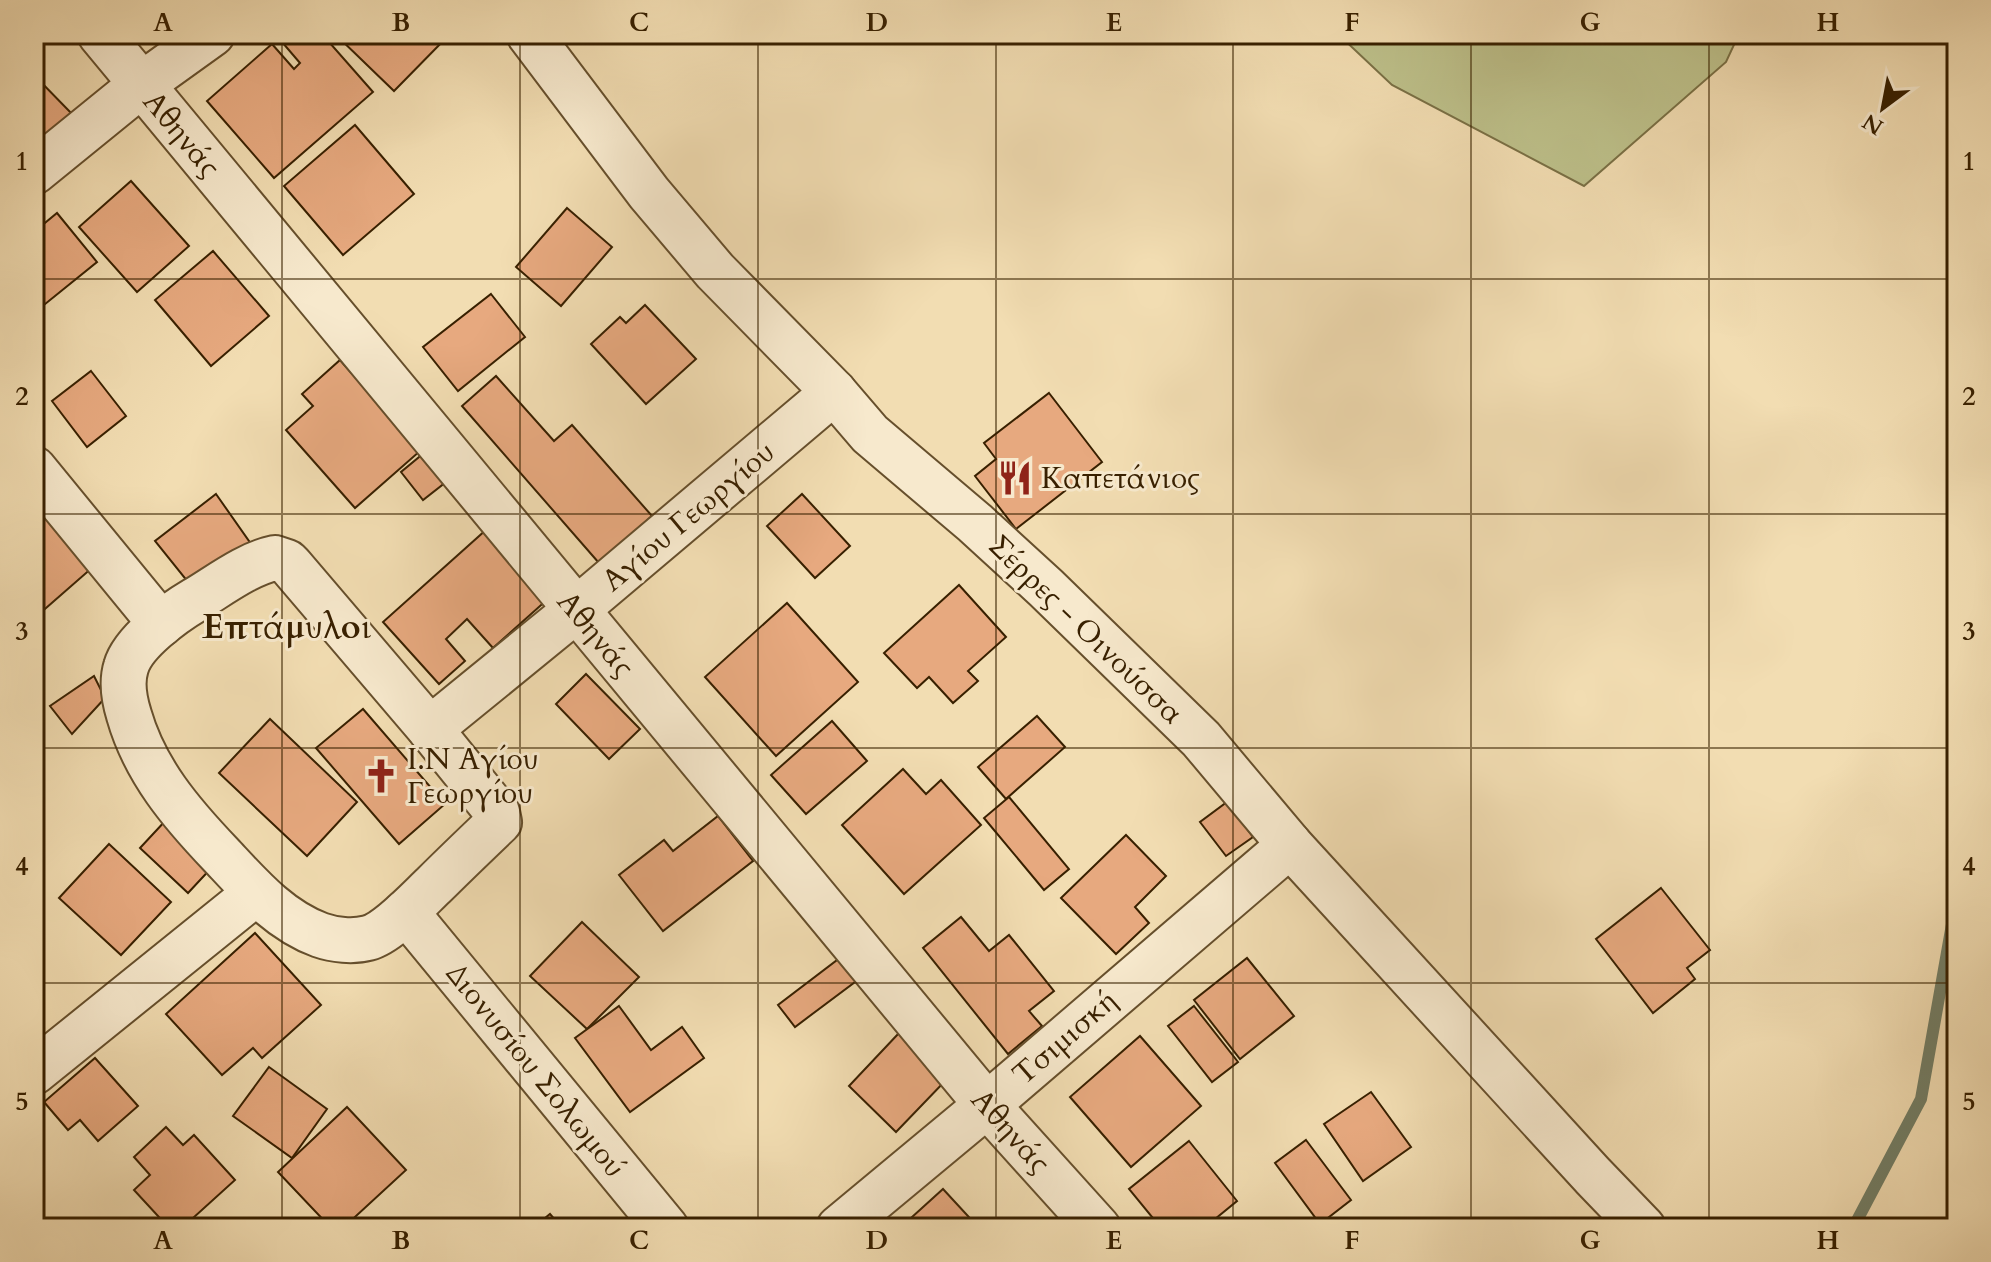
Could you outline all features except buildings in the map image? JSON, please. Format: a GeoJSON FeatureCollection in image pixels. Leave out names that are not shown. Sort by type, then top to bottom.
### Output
{"type":"FeatureCollection","features":[{"type":"Feature","properties":{"kind":"street","name":"Αθηνάς"},"geometry":{"type":"LineString","coordinates":[[100,34],[987,1105],[1098,1228]]}},
{"type":"Feature","properties":{"kind":"street"},"geometry":{"type":"LineString","coordinates":[[34,172],[141,85],[212,34]]}},
{"type":"Feature","properties":{"kind":"street","name":"Σέρρες - Οινούσσα"},"geometry":{"type":"LineString","coordinates":[[529,34],[649,193],[715,271],[834,392],[870,434],[1026,569],[1201,739],[1290,845],[1641,1228]]}},
{"type":"Feature","properties":{"kind":"street","name":"Αγίου Γεωργίου"},"geometry":{"type":"LineString","coordinates":[[430,729],[834,392]]}},
{"type":"Feature","properties":{"kind":"street"},"geometry":{"type":"LineString","coordinates":[[34,469],[161,624]]}},
{"type":"Feature","properties":{"kind":"street"},"geometry":{"type":"LineString","coordinates":[[275,558],[287,562],[430,729],[486,797],[497,812],[499,822],[406,912],[374,936],[354,940],[334,938],[309,930],[288,918],[256,893],[183,815],[146,761],[134,733],[123,692],[125,670],[132,653],[161,624],[263,561],[275,558]]}},
{"type":"Feature","properties":{"kind":"street","name":"Τσιμισκή"},"geometry":{"type":"LineString","coordinates":[[839,1228],[1290,845]]}},
{"type":"Feature","properties":{"kind":"street"},"geometry":{"type":"LineString","coordinates":[[34,1072],[256,893]]}},
{"type":"Feature","properties":{"kind":"street","name":"Διονυσίου Σολωμού"},"geometry":{"type":"LineString","coordinates":[[406,912],[666,1228]]}},
{"type":"Feature","properties":{"kind":"green space"},"geometry":{"type":"Polygon","coordinates":[[[1338,34],[1739,34],[1726,62],[1584,186],[1392,85],[1338,34]]]}},
{"type":"Feature","properties":{"kind":"waterway"},"geometry":{"type":"LineString","coordinates":[[1853,1228],[1921,1099],[1957,896]]}},
{"type":"Feature","properties":{"kind":"place","name":"Καπετάνιος"},"geometry":{"type":"Point","coordinates":[1015,478]}},
{"type":"Feature","properties":{"kind":"place","name":"Ι.Ν Αγίου Γεωργίου"},"geometry":{"type":"Point","coordinates":[381,776]}},
{"type":"Feature","properties":{"kind":"district","name":"Επτάμυλοι"},"geometry":{"type":"Point","coordinates":[287,626]}}]}
